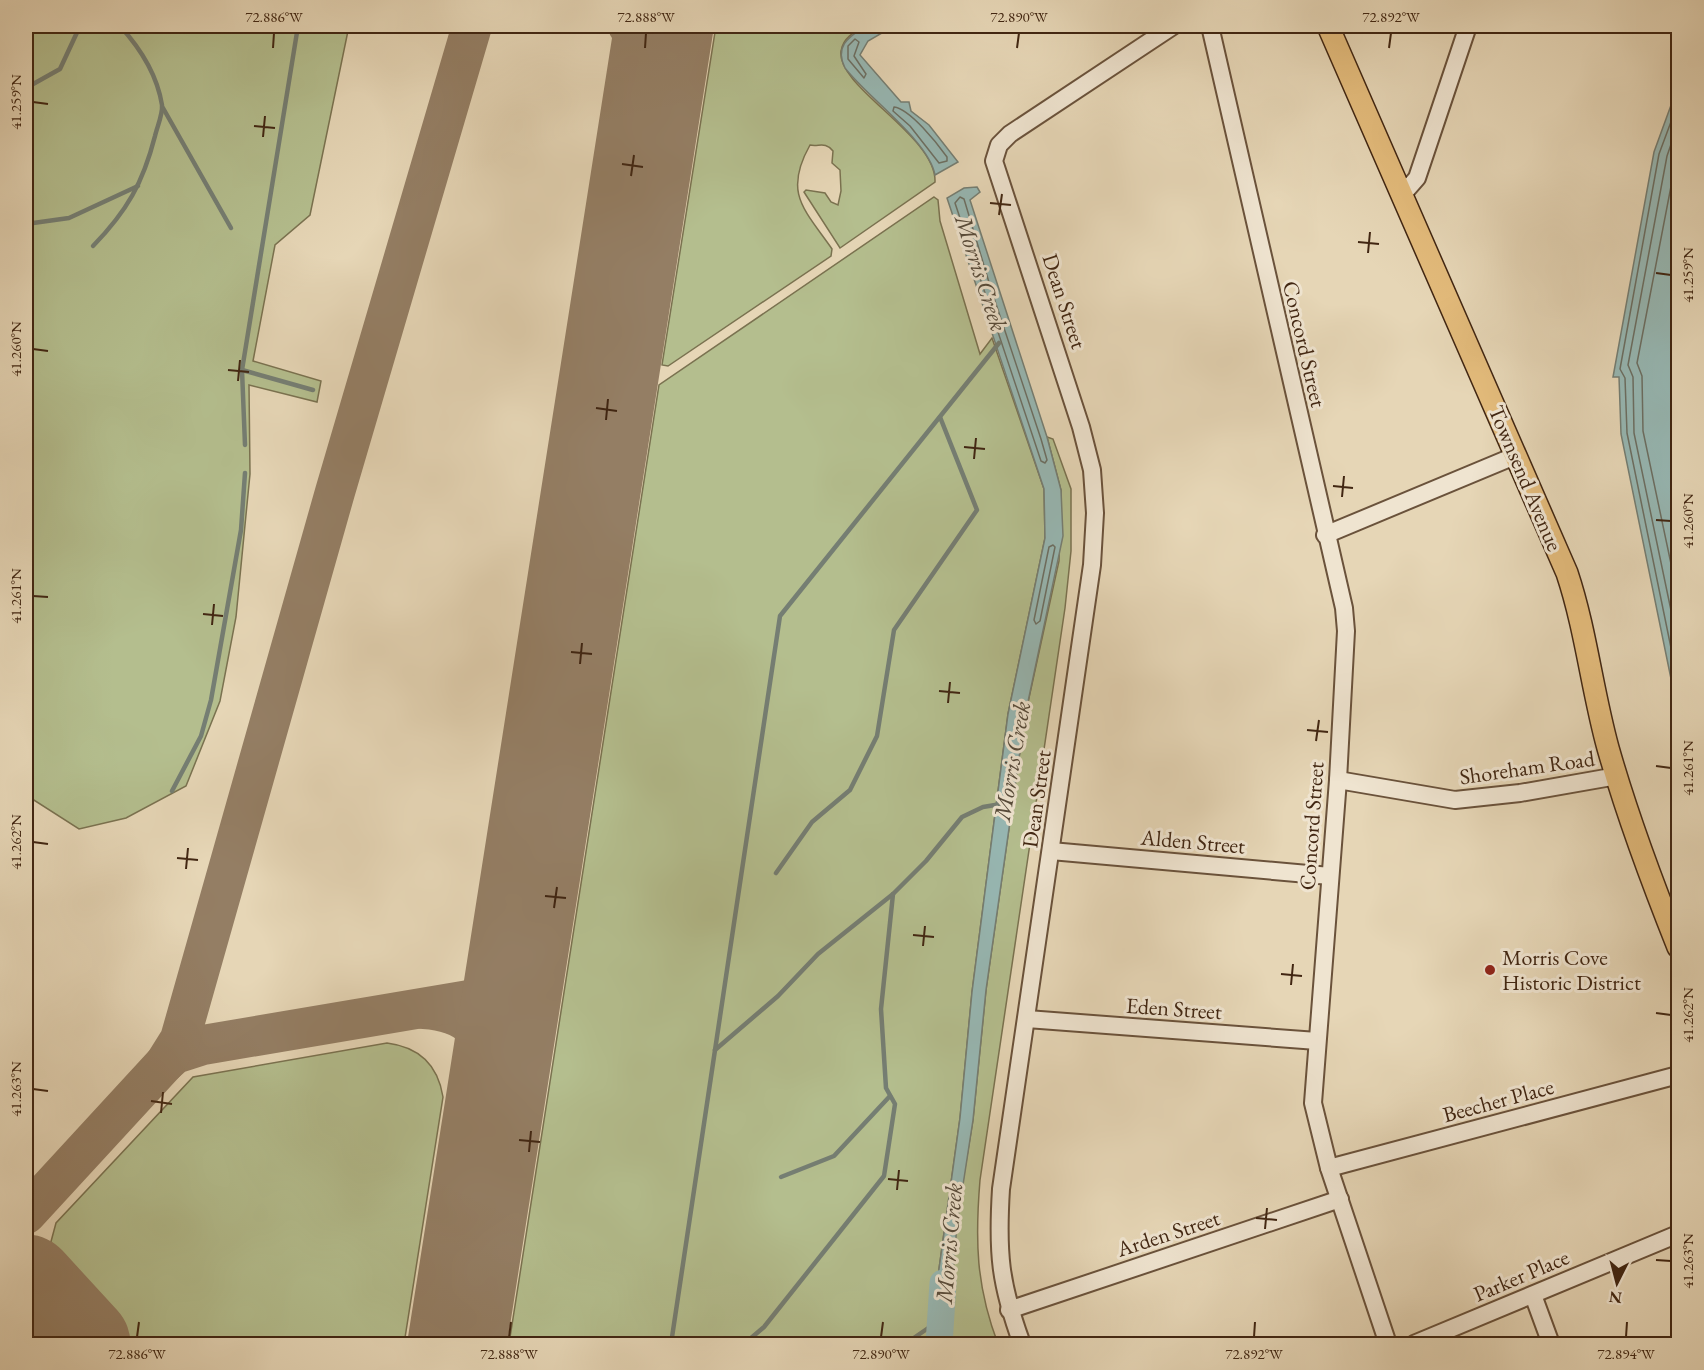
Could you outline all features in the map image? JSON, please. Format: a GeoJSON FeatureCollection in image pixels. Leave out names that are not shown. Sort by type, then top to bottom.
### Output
{"type":"FeatureCollection","features":[{"type":"Feature","properties":{"kind":"main road","name":"Townsend Avenue"},"geometry":{"type":"LineString","coordinates":[[1328,26],[1517,455],[1577,602],[1608,746],[1641,849],[1678,947]]}},
{"type":"Feature","properties":{"kind":"street","name":"Dean Street"},"geometry":{"type":"LineString","coordinates":[[1022,1344],[1010,1310],[998,1253],[1000,1189],[1027,1019],[1092,565],[1095,513],[1092,470],[1048,321],[994,161],[999,145],[1010,134],[1173,26]]}},
{"type":"Feature","properties":{"kind":"street","name":"Concord Street"},"geometry":{"type":"LineString","coordinates":[[1210,26],[1325,535],[1344,608],[1346,631],[1338,780],[1313,1103],[1329,1168],[1388,1344]]}},
{"type":"Feature","properties":{"kind":"street"},"geometry":{"type":"LineString","coordinates":[[1402,194],[1417,178],[1468,26]]}},
{"type":"Feature","properties":{"kind":"street"},"geometry":{"type":"LineString","coordinates":[[1325,535],[1517,455]]}},
{"type":"Feature","properties":{"kind":"street","name":"Shoreham Road"},"geometry":{"type":"LineString","coordinates":[[1338,780],[1455,800],[1520,793],[1617,776]]}},
{"type":"Feature","properties":{"kind":"street","name":"Alden Street"},"geometry":{"type":"LineString","coordinates":[[1051,850],[1330,876]]}},
{"type":"Feature","properties":{"kind":"street","name":"Eden Street"},"geometry":{"type":"LineString","coordinates":[[1027,1019],[1317,1041]]}},
{"type":"Feature","properties":{"kind":"street","name":"Beecher Place"},"geometry":{"type":"LineString","coordinates":[[1329,1168],[1678,1075]]}},
{"type":"Feature","properties":{"kind":"street","name":"Arden Street"},"geometry":{"type":"LineString","coordinates":[[1010,1310],[1340,1199]]}},
{"type":"Feature","properties":{"kind":"street","name":"Parker Place"},"geometry":{"type":"LineString","coordinates":[[1414,1344],[1678,1234]]}},
{"type":"Feature","properties":{"kind":"street"},"geometry":{"type":"LineString","coordinates":[[1533,1295],[1551,1344]]}},
{"type":"Feature","properties":{"kind":"green space"},"geometry":{"type":"Polygon","coordinates":[[[26,26],[349,26],[310,215],[275,245],[253,361],[321,381],[317,402],[249,385],[250,474],[236,617],[220,701],[186,786],[126,818],[79,829],[26,795],[26,26]]]}},
{"type":"Feature","properties":{"kind":"green space"},"geometry":{"type":"Polygon","coordinates":[[[716,26],[865,26],[844,42],[841,51],[844,65],[854,80],[920,147],[931,165],[935,182],[840,248],[804,192],[806,190],[825,193],[831,202],[838,205],[841,191],[840,170],[832,163],[833,151],[830,148],[825,145],[810,145],[798,176],[800,200],[832,249],[831,256],[668,366],[662,365],[716,26]]]}},
{"type":"Feature","properties":{"kind":"green space"},"geometry":{"type":"Polygon","coordinates":[[[934,197],[938,200],[940,221],[980,354],[992,338],[1044,489],[1045,538],[1008,714],[972,992],[960,1118],[933,1312],[940,1320],[973,1120],[986,990],[1025,716],[1059,561],[1061,490],[1047,437],[1053,439],[1071,489],[1071,551],[1065,608],[980,1180],[978,1243],[981,1283],[998,1344],[509,1344],[659,385],[934,197]]]}},
{"type":"Feature","properties":{"kind":"green space"},"geometry":{"type":"Polygon","coordinates":[[[387,1043],[409,1049],[425,1060],[437,1076],[443,1097],[404,1344],[126,1344],[58,1270],[49,1249],[56,1223],[193,1077],[387,1043]]]}},
{"type":"Feature","properties":{"kind":"water"},"geometry":{"type":"Polygon","coordinates":[[[865,26],[894,26],[868,41],[860,55],[901,102],[909,102],[911,111],[929,125],[958,162],[935,175],[922,148],[845,68],[841,54],[842,48],[849,38],[865,26]]]}},
{"type":"Feature","properties":{"kind":"water"},"geometry":{"type":"Polygon","coordinates":[[[1678,86],[1678,713],[1621,434],[1619,377],[1613,377],[1654,152],[1678,86]]]}},
{"type":"Feature","properties":{"kind":"water"},"geometry":{"type":"Polygon","coordinates":[[[977,187],[980,192],[970,200],[1047,437],[1061,490],[1063,536],[1025,716],[986,990],[973,1120],[957,1224],[950,1314],[940,1320],[933,1312],[960,1118],[972,992],[1008,714],[1045,538],[1044,489],[947,198],[964,188],[977,187]]]}},
{"type":"Feature","properties":{"kind":"waterway"},"geometry":{"type":"LineString","coordinates":[[26,88],[60,69],[80,26]]}},
{"type":"Feature","properties":{"kind":"waterway"},"geometry":{"type":"LineString","coordinates":[[93,246],[115,221],[132,196],[145,168],[162,112],[160,94],[152,72],[135,44],[120,26]]}},
{"type":"Feature","properties":{"kind":"waterway"},"geometry":{"type":"LineString","coordinates":[[245,445],[242,370],[298,26]]}},
{"type":"Feature","properties":{"kind":"waterway"},"geometry":{"type":"LineString","coordinates":[[163,108],[231,228]]}},
{"type":"Feature","properties":{"kind":"waterway"},"geometry":{"type":"LineString","coordinates":[[26,224],[69,218],[138,186]]}},
{"type":"Feature","properties":{"kind":"waterway"},"geometry":{"type":"LineString","coordinates":[[671,1344],[780,616],[999,343]]}},
{"type":"Feature","properties":{"kind":"waterway"},"geometry":{"type":"LineString","coordinates":[[242,370],[313,390]]}},
{"type":"Feature","properties":{"kind":"waterway"},"geometry":{"type":"LineString","coordinates":[[776,873],[812,822],[850,790],[877,736],[894,630],[977,510],[940,417]]}},
{"type":"Feature","properties":{"kind":"waterway"},"geometry":{"type":"LineString","coordinates":[[172,791],[201,736],[211,700],[241,530],[245,473]]}},
{"type":"Feature","properties":{"kind":"waterway"},"geometry":{"type":"LineString","coordinates":[[715,1050],[778,996],[818,954],[893,894],[926,861],[962,817],[983,807],[1001,804]]}},
{"type":"Feature","properties":{"kind":"waterway"},"geometry":{"type":"LineString","coordinates":[[701,1341],[744,1344],[764,1327],[884,1176],[895,1104],[886,1088],[881,1009],[893,894]]}},
{"type":"Feature","properties":{"kind":"waterway"},"geometry":{"type":"LineString","coordinates":[[781,1177],[834,1156],[890,1096]]}},
{"type":"Feature","properties":{"kind":"waterway","name":"Morris Creek"},"geometry":{"type":"LineString","coordinates":[[939,1344],[943,1283]]}},
{"type":"Feature","properties":{"kind":"waterway"},"geometry":{"type":"LineString","coordinates":[[905,1344],[940,1320]]}},
{"type":"Feature","properties":{"kind":"taxiway"},"geometry":{"type":"LineString","coordinates":[[26,1214],[165,1063],[180,1039],[335,492],[472,26]]}},
{"type":"Feature","properties":{"kind":"taxiway"},"geometry":{"type":"LineString","coordinates":[[628,26],[643,45],[656,75]]}},
{"type":"Feature","properties":{"kind":"taxiway"},"geometry":{"type":"LineString","coordinates":[[165,1063],[175,1054],[203,1045],[469,1000],[493,986],[519,951]]}},
{"type":"Feature","properties":{"kind":"taxiway"},"geometry":{"type":"LineString","coordinates":[[424,1009],[454,1015],[475,1028],[489,1049],[499,1077]]}},
{"type":"Feature","properties":{"kind":"runway"},"geometry":{"type":"LineString","coordinates":[[457,1344],[664,26]]}},
{"type":"Feature","properties":{"kind":"runway"},"geometry":{"type":"LineString","coordinates":[[26,1284],[81,1344]]}},
{"type":"Feature","properties":{"kind":"place","name":"Morris Cove Historic District"},"geometry":{"type":"Point","coordinates":[1490,970]}}]}
